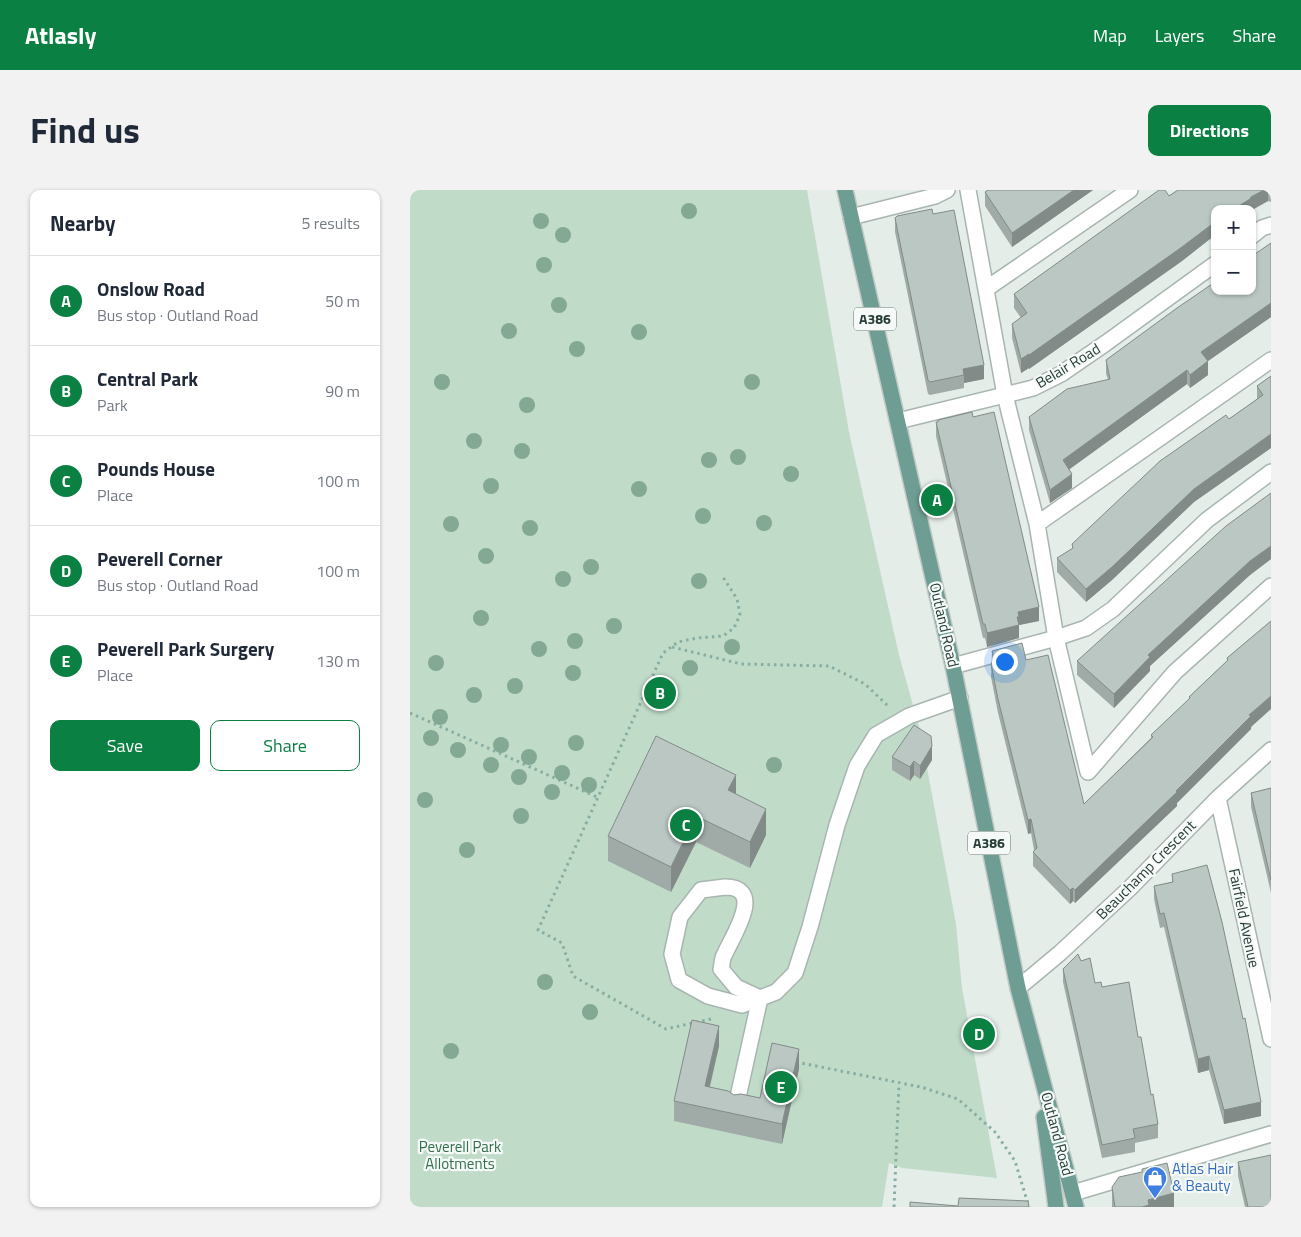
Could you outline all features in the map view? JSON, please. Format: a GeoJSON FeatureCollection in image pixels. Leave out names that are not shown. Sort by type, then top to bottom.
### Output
{"type":"FeatureCollection","features":[{"type":"Feature","properties":{"kind":"main road","name":"Outland Road"},"geometry":{"type":"LineString","coordinates":[[845,190],[960,698],[1018,988],[1075,1200]]}},
{"type":"Feature","properties":{"kind":"main road","name":"Outland Road"},"geometry":{"type":"LineString","coordinates":[[1037,1061],[1056,1207]]}},
{"type":"Feature","properties":{"kind":"street"},"geometry":{"type":"LineString","coordinates":[[852,217],[934,196],[947,190]]}},
{"type":"Feature","properties":{"kind":"street"},"geometry":{"type":"LineString","coordinates":[[968,190],[1005,395],[1037,524],[1056,638],[1088,772],[1175,672],[1271,586]]}},
{"type":"Feature","properties":{"kind":"street"},"geometry":{"type":"LineString","coordinates":[[986,289],[1130,190]]}},
{"type":"Feature","properties":{"kind":"street"},"geometry":{"type":"LineString","coordinates":[[1256,233],[1271,225]]}},
{"type":"Feature","properties":{"kind":"street","name":"Belair Road"},"geometry":{"type":"LineString","coordinates":[[898,422],[1033,388],[1061,374],[1211,267]]}},
{"type":"Feature","properties":{"kind":"street"},"geometry":{"type":"LineString","coordinates":[[1037,524],[1271,360]]}},
{"type":"Feature","properties":{"kind":"street"},"geometry":{"type":"LineString","coordinates":[[953,666],[1086,628],[1113,609],[1207,520],[1271,472]]}},
{"type":"Feature","properties":{"kind":"street"},"geometry":{"type":"LineString","coordinates":[[760,998],[736,987],[721,969],[723,958],[745,911],[745,900],[740,892],[727,887],[701,890],[680,918],[672,954],[679,980],[708,996],[742,1005],[776,992],[795,973],[837,826],[857,766],[876,735],[909,716],[960,698]]}},
{"type":"Feature","properties":{"kind":"street","name":"Beauchamp Crescent"},"geometry":{"type":"LineString","coordinates":[[1018,988],[1060,953],[1130,888],[1218,798],[1271,750]]}},
{"type":"Feature","properties":{"kind":"street","name":"Fairfield Avenue"},"geometry":{"type":"LineString","coordinates":[[1218,798],[1271,1039]]}},
{"type":"Feature","properties":{"kind":"street"},"geometry":{"type":"LineString","coordinates":[[736,1106],[760,998]]}},
{"type":"Feature","properties":{"kind":"street"},"geometry":{"type":"LineString","coordinates":[[1075,1200],[1271,1134]]}},
{"type":"Feature","properties":{"kind":"path"},"geometry":{"type":"LineString","coordinates":[[724,577],[736,599],[740,615],[734,628],[723,636],[678,642],[663,653],[538,930],[562,943],[573,976],[666,1029],[719,1017],[742,1005]]}},
{"type":"Feature","properties":{"kind":"path"},"geometry":{"type":"LineString","coordinates":[[671,647],[741,664],[829,666],[865,684],[900,721]]}},
{"type":"Feature","properties":{"kind":"path"},"geometry":{"type":"LineString","coordinates":[[410,712],[598,798]]}},
{"type":"Feature","properties":{"kind":"path"},"geometry":{"type":"LineString","coordinates":[[799,1063],[899,1083],[943,1093],[958,1099],[996,1132],[1015,1161],[1029,1207]]}},
{"type":"Feature","properties":{"kind":"path"},"geometry":{"type":"LineString","coordinates":[[894,1207],[899,1083]]}},
{"type":"Feature","properties":{"kind":"green space","name":"Peverell Park Allotments"},"geometry":{"type":"Polygon","coordinates":[[[410,190],[807,190],[849,432],[899,655],[920,730],[956,924],[962,988],[997,1178],[902,1168],[889,1163],[882,1207],[410,1207],[410,190]]]}},
{"type":"Feature","properties":{"kind":"building"},"geometry":{"type":"Polygon","coordinates":[[[988,190],[1074,190],[1012,233],[985,192],[988,190]]]}},
{"type":"Feature","properties":{"kind":"building"},"geometry":{"type":"Polygon","coordinates":[[[1159,190],[1165,190],[1169,196],[1178,190],[1264,190],[1240,205],[1211,205],[1211,225],[1021,359],[1012,324],[1027,313],[1014,294],[1159,190]]]}},
{"type":"Feature","properties":{"kind":"building"},"geometry":{"type":"Polygon","coordinates":[[[932,209],[933,214],[954,210],[984,365],[963,369],[964,375],[930,382],[928,380],[895,218],[932,209]]]}},
{"type":"Feature","properties":{"kind":"building"},"geometry":{"type":"Polygon","coordinates":[[[1271,243],[1271,303],[1201,352],[1208,361],[1190,375],[1187,370],[1063,460],[1072,474],[1050,490],[1029,417],[1067,389],[1110,379],[1106,360],[1211,285],[1211,295],[1256,295],[1256,253],[1271,243]]]}},
{"type":"Feature","properties":{"kind":"building"},"geometry":{"type":"Polygon","coordinates":[[[1271,376],[1271,434],[1194,489],[1112,567],[1086,589],[1057,558],[1073,548],[1072,544],[1160,461],[1226,415],[1229,419],[1263,395],[1257,386],[1271,376]]]}},
{"type":"Feature","properties":{"kind":"building"},"geometry":{"type":"Polygon","coordinates":[[[972,412],[973,417],[994,412],[1039,607],[1018,612],[1019,625],[987,633],[985,624],[983,624],[936,422],[972,412]]]}},
{"type":"Feature","properties":{"kind":"building"},"geometry":{"type":"Polygon","coordinates":[[[1271,493],[1271,546],[1250,561],[1148,655],[1150,657],[1114,694],[1077,661],[1226,526],[1271,493]]]}},
{"type":"Feature","properties":{"kind":"building"},"geometry":{"type":"Polygon","coordinates":[[[1271,621],[1271,696],[1249,715],[1251,716],[1177,792],[1075,890],[1073,888],[1070,890],[1033,852],[1037,848],[1031,819],[1028,820],[998,699],[991,664],[994,660],[992,651],[1022,643],[1026,660],[1048,655],[1084,804],[1153,737],[1151,735],[1228,660],[1227,658],[1271,621]]]}},
{"type":"Feature","properties":{"kind":"building"},"geometry":{"type":"Polygon","coordinates":[[[914,725],[931,736],[932,746],[920,766],[914,761],[910,767],[892,757],[914,725]]]}},
{"type":"Feature","properties":{"kind":"building"},"geometry":{"type":"Polygon","coordinates":[[[656,736],[736,775],[728,790],[766,809],[750,842],[696,816],[671,867],[608,836],[656,736]]]}},
{"type":"Feature","properties":{"kind":"building"},"geometry":{"type":"Polygon","coordinates":[[[1271,788],[1271,880],[1251,793],[1271,788]]]}},
{"type":"Feature","properties":{"kind":"building"},"geometry":{"type":"Polygon","coordinates":[[[1207,865],[1222,922],[1243,1019],[1245,1018],[1261,1102],[1224,1110],[1209,1056],[1198,1059],[1164,913],[1160,914],[1154,886],[1173,882],[1172,874],[1207,865]]]}},
{"type":"Feature","properties":{"kind":"building"},"geometry":{"type":"Polygon","coordinates":[[[1078,954],[1081,961],[1090,958],[1095,983],[1101,982],[1102,987],[1129,982],[1138,1037],[1141,1037],[1158,1124],[1133,1129],[1135,1138],[1102,1145],[1063,969],[1078,954]]]}},
{"type":"Feature","properties":{"kind":"building"},"geometry":{"type":"Polygon","coordinates":[[[692,1020],[719,1026],[705,1086],[728,1091],[734,1095],[741,1094],[760,1098],[772,1043],[799,1049],[782,1124],[674,1101],[692,1020]]]}},
{"type":"Feature","properties":{"kind":"building"},"geometry":{"type":"Polygon","coordinates":[[[1271,1155],[1271,1207],[1248,1207],[1238,1162],[1271,1155]]]}},
{"type":"Feature","properties":{"kind":"building"},"geometry":{"type":"Polygon","coordinates":[[[1167,1163],[1174,1193],[1148,1200],[1149,1205],[1142,1207],[1115,1207],[1112,1187],[1119,1177],[1142,1172],[1142,1169],[1167,1163]]]}},
{"type":"Feature","properties":{"kind":"building"},"geometry":{"type":"Polygon","coordinates":[[[959,1198],[1028,1201],[1029,1207],[910,1207],[910,1202],[958,1206],[959,1198]]]}},
{"type":"Feature","properties":{"kind":"place","name":"Onslow Road"},"geometry":{"type":"Point","coordinates":[937,500]}},
{"type":"Feature","properties":{"kind":"place","name":"Central Park"},"geometry":{"type":"Point","coordinates":[660,693]}},
{"type":"Feature","properties":{"kind":"place","name":"Pounds House"},"geometry":{"type":"Point","coordinates":[686,825]}},
{"type":"Feature","properties":{"kind":"place","name":"Peverell Corner"},"geometry":{"type":"Point","coordinates":[979,1034]}},
{"type":"Feature","properties":{"kind":"place","name":"Peverell Park Surgery"},"geometry":{"type":"Point","coordinates":[781,1087]}},
{"type":"Feature","properties":{"kind":"place","name":"Atlas Hair & Beauty"},"geometry":{"type":"Point","coordinates":[1155,1199]}}]}
